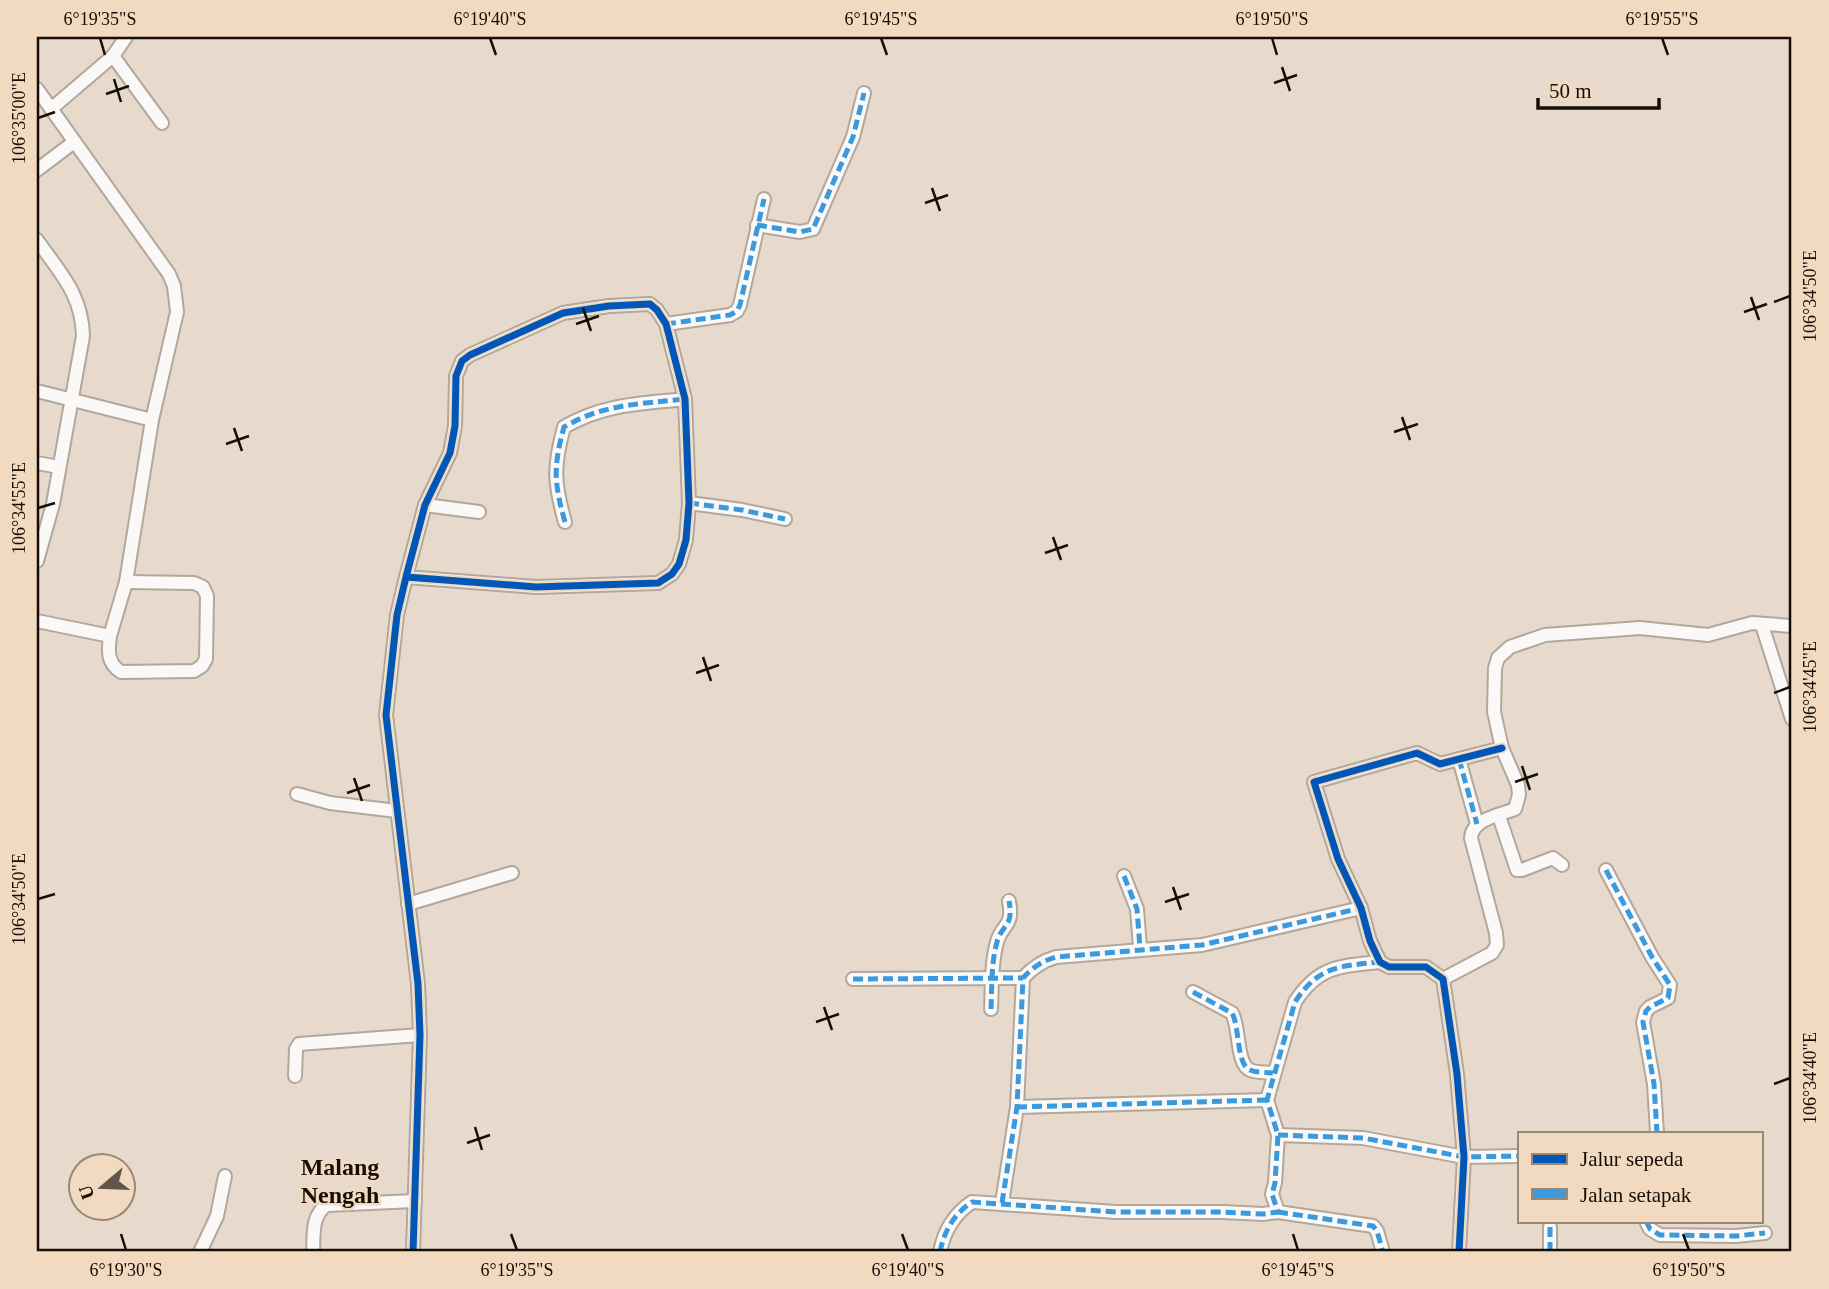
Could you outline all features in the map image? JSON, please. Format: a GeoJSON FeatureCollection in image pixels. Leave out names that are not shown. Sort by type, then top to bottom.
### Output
{"type":"FeatureCollection","features":[{"type":"Feature","properties":{"kind":"street"},"geometry":{"type":"LineString","coordinates":[[51,109],[113,56],[126,37]]}},
{"type":"Feature","properties":{"kind":"street"},"geometry":{"type":"LineString","coordinates":[[113,56],[162,124]]}},
{"type":"Feature","properties":{"kind":"street"},"geometry":{"type":"LineString","coordinates":[[37,89],[169,274],[174,286],[177,312],[152,420],[126,582],[107,653],[121,672],[194,671],[202,666],[206,659],[207,596],[203,587],[194,583],[126,582]]}},
{"type":"Feature","properties":{"kind":"street"},"geometry":{"type":"LineString","coordinates":[[757,225],[800,233],[813,229],[853,137],[864,93]]}},
{"type":"Feature","properties":{"kind":"street"},"geometry":{"type":"LineString","coordinates":[[37,170],[74,142]]}},
{"type":"Feature","properties":{"kind":"street"},"geometry":{"type":"LineString","coordinates":[[666,324],[730,315],[737,311],[764,199]]}},
{"type":"Feature","properties":{"kind":"street"},"geometry":{"type":"LineString","coordinates":[[37,561],[38,545],[52,504],[83,336],[83,318],[79,302],[39,249]]}},
{"type":"Feature","properties":{"kind":"street"},"geometry":{"type":"LineString","coordinates":[[406,577],[536,587],[658,583],[672,574],[679,564],[686,540],[689,503],[685,399],[666,324],[657,310],[650,304],[609,306],[563,313],[470,355],[462,362],[456,376],[455,426],[450,453],[425,505],[406,577],[397,615],[386,715],[418,984],[420,1035],[413,1252]]}},
{"type":"Feature","properties":{"kind":"street"},"geometry":{"type":"LineString","coordinates":[[37,391],[152,420]]}},
{"type":"Feature","properties":{"kind":"street"},"geometry":{"type":"LineString","coordinates":[[565,522],[555,487],[556,457],[564,427],[584,415],[610,408],[685,399]]}},
{"type":"Feature","properties":{"kind":"street"},"geometry":{"type":"LineString","coordinates":[[37,463],[59,467]]}},
{"type":"Feature","properties":{"kind":"street"},"geometry":{"type":"LineString","coordinates":[[689,503],[785,519]]}},
{"type":"Feature","properties":{"kind":"street"},"geometry":{"type":"LineString","coordinates":[[425,505],[479,512]]}},
{"type":"Feature","properties":{"kind":"street"},"geometry":{"type":"LineString","coordinates":[[37,621],[110,636]]}},
{"type":"Feature","properties":{"kind":"street"},"geometry":{"type":"LineString","coordinates":[[1443,979],[1492,953],[1497,945],[1471,831],[1476,824],[1514,809],[1520,795],[1502,748],[1494,712],[1494,678],[1498,658],[1510,647],[1545,635],[1640,628],[1708,635],[1743,625],[1792,626]]}},
{"type":"Feature","properties":{"kind":"street"},"geometry":{"type":"LineString","coordinates":[[1762,625],[1792,719]]}},
{"type":"Feature","properties":{"kind":"street"},"geometry":{"type":"LineString","coordinates":[[1459,1252],[1464,1157],[1457,1074],[1443,979],[1426,967],[1389,967],[1380,962],[1370,941],[1361,908],[1338,859],[1314,782],[1417,753],[1440,764],[1502,748]]}},
{"type":"Feature","properties":{"kind":"street"},"geometry":{"type":"LineString","coordinates":[[1459,760],[1476,824]]}},
{"type":"Feature","properties":{"kind":"street"},"geometry":{"type":"LineString","coordinates":[[298,794],[330,803],[397,811]]}},
{"type":"Feature","properties":{"kind":"street"},"geometry":{"type":"LineString","coordinates":[[1499,816],[1517,870],[1553,858],[1562,865]]}},
{"type":"Feature","properties":{"kind":"street"},"geometry":{"type":"LineString","coordinates":[[1606,870],[1652,957],[1670,985],[1668,998],[1650,1007],[1643,1022],[1654,1084],[1657,1132]]}},
{"type":"Feature","properties":{"kind":"street"},"geometry":{"type":"LineString","coordinates":[[408,904],[512,873]]}},
{"type":"Feature","properties":{"kind":"street"},"geometry":{"type":"LineString","coordinates":[[1124,876],[1136,909],[1140,948]]}},
{"type":"Feature","properties":{"kind":"street"},"geometry":{"type":"LineString","coordinates":[[991,1009],[997,942],[1010,918],[1010,901]]}},
{"type":"Feature","properties":{"kind":"street"},"geometry":{"type":"LineString","coordinates":[[1002,1203],[1017,1107],[1023,978],[1031,969],[1056,957],[1202,945],[1361,908]]}},
{"type":"Feature","properties":{"kind":"street"},"geometry":{"type":"LineString","coordinates":[[1278,1212],[1272,1194],[1278,1135],[1267,1100],[1289,1016],[1304,988],[1325,971],[1380,962]]}},
{"type":"Feature","properties":{"kind":"street"},"geometry":{"type":"LineString","coordinates":[[853,978],[1023,978]]}},
{"type":"Feature","properties":{"kind":"street"},"geometry":{"type":"LineString","coordinates":[[1193,992],[1232,1013],[1245,1066],[1250,1070],[1273,1073]]}},
{"type":"Feature","properties":{"kind":"street"},"geometry":{"type":"LineString","coordinates":[[295,1076],[296,1049],[299,1044],[420,1035]]}},
{"type":"Feature","properties":{"kind":"street"},"geometry":{"type":"LineString","coordinates":[[1017,1107],[1267,1100]]}},
{"type":"Feature","properties":{"kind":"street"},"geometry":{"type":"LineString","coordinates":[[1278,1135],[1363,1138],[1464,1157],[1518,1156]]}},
{"type":"Feature","properties":{"kind":"street"},"geometry":{"type":"LineString","coordinates":[[200,1252],[217,1216],[225,1176]]}},
{"type":"Feature","properties":{"kind":"street"},"geometry":{"type":"LineString","coordinates":[[313,1252],[315,1219],[321,1208],[327,1205],[415,1201]]}},
{"type":"Feature","properties":{"kind":"street"},"geometry":{"type":"LineString","coordinates":[[940,1252],[943,1238],[961,1210],[972,1202],[1116,1212],[1278,1212],[1373,1226],[1383,1252]]}},
{"type":"Feature","properties":{"kind":"street"},"geometry":{"type":"LineString","coordinates":[[1646,1222],[1650,1229],[1660,1235],[1736,1236],[1765,1233]]}},
{"type":"Feature","properties":{"kind":"street"},"geometry":{"type":"LineString","coordinates":[[1736,1222],[1736,1236]]}},
{"type":"Feature","properties":{"kind":"street"},"geometry":{"type":"LineString","coordinates":[[1550,1227],[1550,1252]]}},
{"type":"Feature","properties":{"kind":"marked path"},"geometry":{"type":"LineString","coordinates":[[757,225],[800,232],[813,229],[853,137],[864,93]]}},
{"type":"Feature","properties":{"kind":"marked path"},"geometry":{"type":"LineString","coordinates":[[666,324],[730,315],[737,311],[764,199]]}},
{"type":"Feature","properties":{"kind":"marked path"},"geometry":{"type":"LineString","coordinates":[[565,522],[556,475],[564,427],[608,409],[685,399]]}},
{"type":"Feature","properties":{"kind":"marked path"},"geometry":{"type":"LineString","coordinates":[[689,503],[785,519]]}},
{"type":"Feature","properties":{"kind":"marked path"},"geometry":{"type":"LineString","coordinates":[[1459,759],[1477,824]]}},
{"type":"Feature","properties":{"kind":"marked path"},"geometry":{"type":"LineString","coordinates":[[1606,870],[1652,957],[1670,985],[1668,998],[1650,1007],[1643,1022],[1654,1084],[1657,1132]]}},
{"type":"Feature","properties":{"kind":"marked path"},"geometry":{"type":"LineString","coordinates":[[1124,876],[1137,909],[1140,948]]}},
{"type":"Feature","properties":{"kind":"marked path"},"geometry":{"type":"LineString","coordinates":[[991,1009],[994,958],[999,936],[1009,921],[1009,901]]}},
{"type":"Feature","properties":{"kind":"marked path"},"geometry":{"type":"LineString","coordinates":[[1002,1203],[1017,1107],[1023,978],[1030,971],[1056,957],[1202,945],[1361,908]]}},
{"type":"Feature","properties":{"kind":"marked path"},"geometry":{"type":"LineString","coordinates":[[940,1252],[951,1224],[972,1202],[1116,1212],[1278,1212],[1272,1194],[1278,1135],[1267,1100],[1295,1002],[1312,981],[1331,970],[1380,962]]}},
{"type":"Feature","properties":{"kind":"marked path"},"geometry":{"type":"LineString","coordinates":[[853,979],[1023,978]]}},
{"type":"Feature","properties":{"kind":"marked path"},"geometry":{"type":"LineString","coordinates":[[1193,992],[1232,1013],[1242,1061],[1246,1066],[1253,1071],[1273,1073]]}},
{"type":"Feature","properties":{"kind":"marked path"},"geometry":{"type":"LineString","coordinates":[[1017,1107],[1267,1100]]}},
{"type":"Feature","properties":{"kind":"marked path"},"geometry":{"type":"LineString","coordinates":[[1278,1135],[1363,1138],[1464,1157],[1518,1156]]}},
{"type":"Feature","properties":{"kind":"marked path"},"geometry":{"type":"LineString","coordinates":[[1278,1212],[1373,1226],[1383,1252]]}},
{"type":"Feature","properties":{"kind":"marked path"},"geometry":{"type":"LineString","coordinates":[[1646,1222],[1650,1229],[1660,1235],[1736,1236],[1765,1233]]}},
{"type":"Feature","properties":{"kind":"marked path"},"geometry":{"type":"LineString","coordinates":[[1550,1227],[1550,1252]]}},
{"type":"Feature","properties":{"kind":"cycle path"},"geometry":{"type":"LineString","coordinates":[[406,577],[536,587],[658,583],[672,574],[679,564],[686,540],[689,503],[685,399],[666,324],[657,310],[650,304],[609,306],[563,313],[470,355],[462,361],[456,376],[455,426],[450,453],[425,505],[406,577],[397,615],[386,715],[418,984],[420,1035],[413,1252]]}},
{"type":"Feature","properties":{"kind":"cycle path"},"geometry":{"type":"LineString","coordinates":[[1459,1252],[1464,1157],[1457,1074],[1443,979],[1426,967],[1389,967],[1380,962],[1370,941],[1361,908],[1338,859],[1314,782],[1417,753],[1440,764],[1502,748]]}},
{"type":"Feature","properties":{"kind":"district","name":"Malang Nengah"},"geometry":{"type":"Point","coordinates":[340,1181]}}]}
